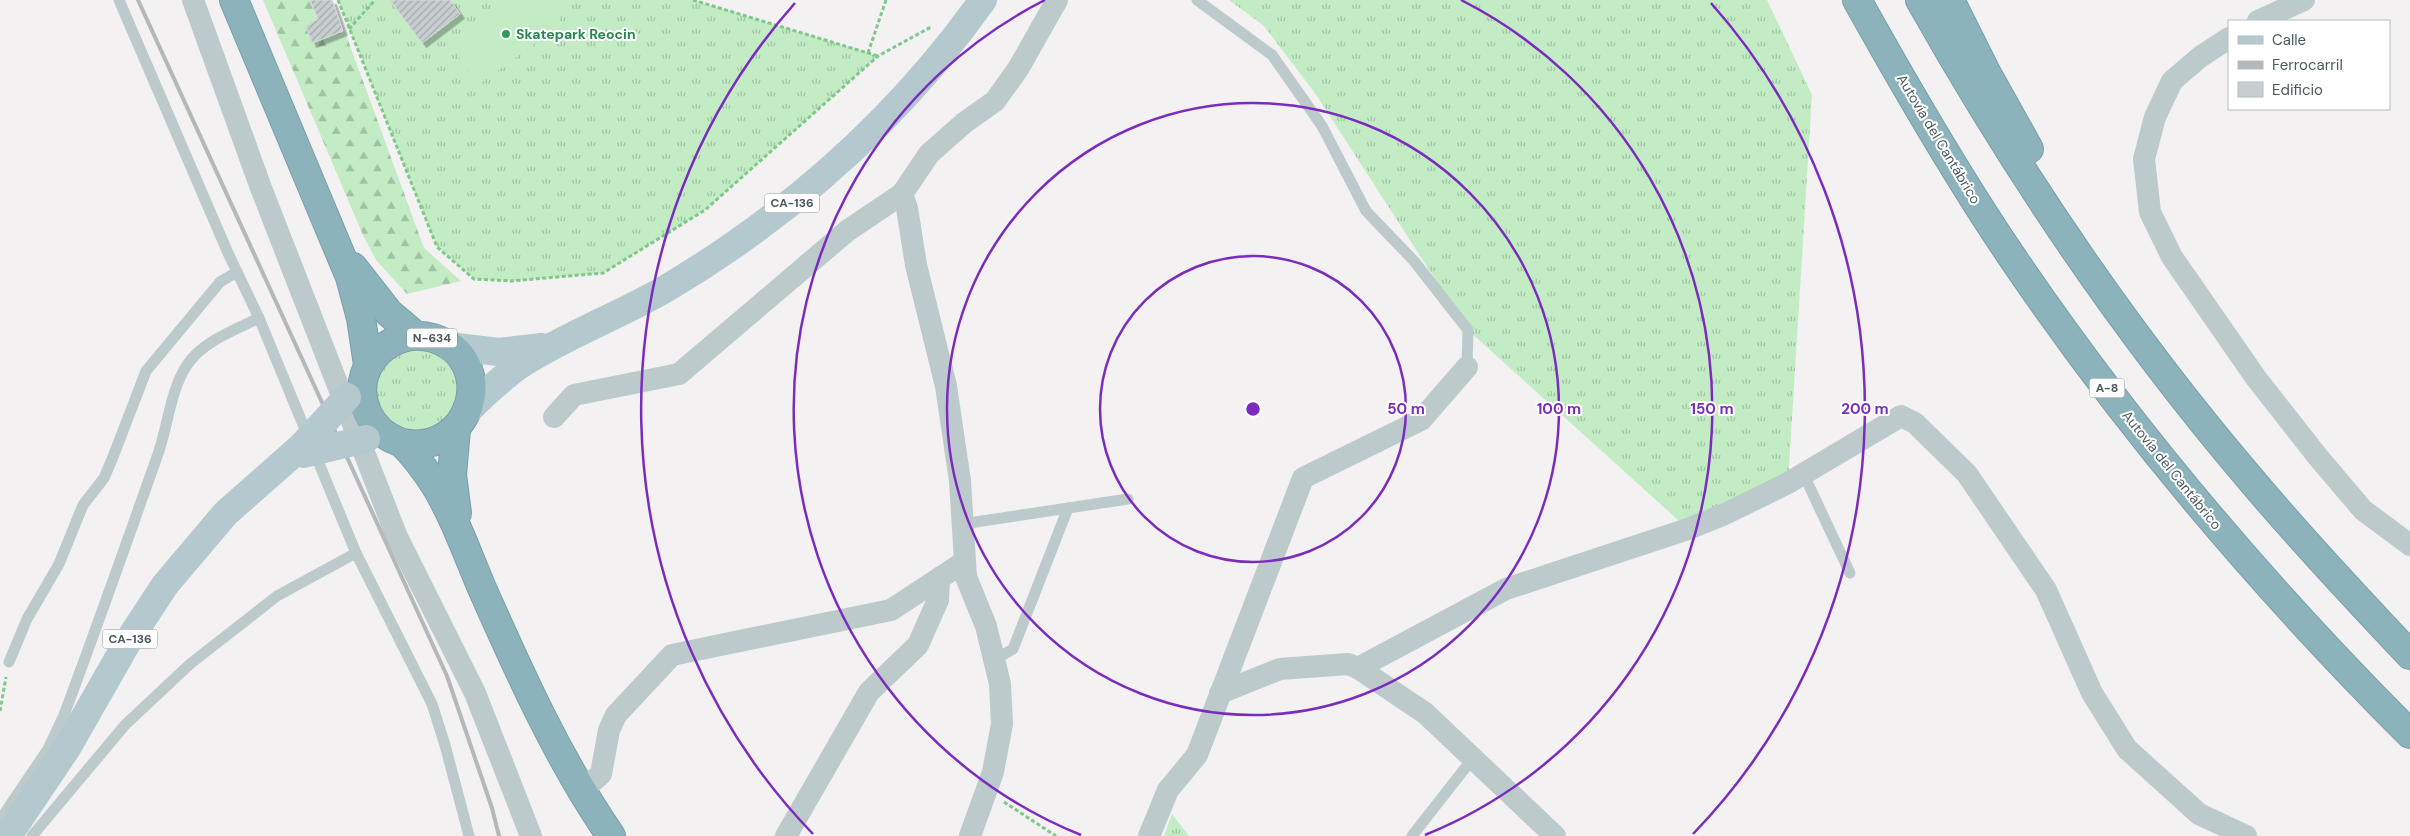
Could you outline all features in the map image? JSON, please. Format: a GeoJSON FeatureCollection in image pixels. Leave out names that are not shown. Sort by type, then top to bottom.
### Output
{"type":"FeatureCollection","features":[{"type":"Feature","properties":{"kind":"highway","name":"N-634"},"geometry":{"type":"LineString","coordinates":[[234,0],[337,242],[356,297],[360,380],[367,412],[384,439],[437,489],[540,712],[582,791],[611,836]]}},
{"type":"Feature","properties":{"kind":"highway"},"geometry":{"type":"LineString","coordinates":[[1837,0],[1914,129],[1996,254],[2126,437],[2216,539],[2295,616]]}},
{"type":"Feature","properties":{"kind":"highway","name":"Autovía del Cantábrico"},"geometry":{"type":"LineString","coordinates":[[1858,0],[1956,170],[2009,254],[2063,330],[2186,488],[2295,616],[2410,734]]}},
{"type":"Feature","properties":{"kind":"highway"},"geometry":{"type":"LineString","coordinates":[[1920,0],[1990,121],[2083,262],[2143,344],[2239,465],[2325,566],[2410,656]]}},
{"type":"Feature","properties":{"kind":"highway"},"geometry":{"type":"LineString","coordinates":[[1950,0],[2022,138],[2097,255],[2245,462],[2325,566]]}},
{"type":"Feature","properties":{"kind":"highway","name":"N-634"},"geometry":{"type":"LineString","coordinates":[[337,242],[366,285],[389,313],[415,336]]}},
{"type":"Feature","properties":{"kind":"highway","name":"N-634"},"geometry":{"type":"LineString","coordinates":[[360,380],[373,357],[388,344],[405,337],[433,338],[449,346],[465,364],[470,375],[471,392],[462,419],[452,475],[463,542]]}},
{"type":"Feature","properties":{"kind":"highway"},"geometry":{"type":"LineString","coordinates":[[384,439],[430,443],[440,440],[462,419]]}},
{"type":"Feature","properties":{"kind":"main road","name":"CA-136"},"geometry":{"type":"LineString","coordinates":[[554,345],[617,316],[713,260],[808,190],[893,109],[942,54],[983,0]]}},
{"type":"Feature","properties":{"kind":"main road"},"geometry":{"type":"LineString","coordinates":[[449,346],[498,352],[554,345]]}},
{"type":"Feature","properties":{"kind":"main road"},"geometry":{"type":"LineString","coordinates":[[462,419],[517,367],[554,345]]}},
{"type":"Feature","properties":{"kind":"main road","name":"CA-136"},"geometry":{"type":"LineString","coordinates":[[8,836],[68,748],[127,643],[165,585],[226,513],[295,455],[360,380]]}},
{"type":"Feature","properties":{"kind":"main road","name":"CA-136"},"geometry":{"type":"LineString","coordinates":[[295,455],[384,439]]}},
{"type":"Feature","properties":{"kind":"street"},"geometry":{"type":"LineString","coordinates":[[194,0],[262,188],[396,537],[476,693],[531,836]]}},
{"type":"Feature","properties":{"kind":"street"},"geometry":{"type":"LineString","coordinates":[[554,417],[574,394],[679,374],[847,231],[902,194],[929,154],[964,123],[995,101],[1018,69],[1057,0]]}},
{"type":"Feature","properties":{"kind":"street"},"geometry":{"type":"LineString","coordinates":[[2260,20],[2304,0]]}},
{"type":"Feature","properties":{"kind":"street"},"geometry":{"type":"LineString","coordinates":[[2228,39],[2200,57],[2172,80],[2155,117],[2144,159],[2150,212],[2172,257],[2256,378],[2363,510],[2410,545]]}},
{"type":"Feature","properties":{"kind":"street"},"geometry":{"type":"LineString","coordinates":[[902,194],[907,208],[916,265],[946,386],[960,481],[966,577],[986,626],[1000,684],[1002,724],[993,772],[970,836]]}},
{"type":"Feature","properties":{"kind":"street"},"geometry":{"type":"LineString","coordinates":[[1149,836],[1168,790],[1197,755],[1303,478],[1421,420],[1467,367]]}},
{"type":"Feature","properties":{"kind":"street"},"geometry":{"type":"LineString","coordinates":[[1358,668],[1506,589],[1688,529],[1743,505],[1803,473],[1901,416],[1915,422],[1967,474],[2046,590],[2092,693],[2127,749],[2199,814],[2246,836]]}},
{"type":"Feature","properties":{"kind":"street"},"geometry":{"type":"LineString","coordinates":[[582,791],[601,774],[609,730],[616,715],[672,655],[891,610],[964,562]]}},
{"type":"Feature","properties":{"kind":"street"},"geometry":{"type":"LineString","coordinates":[[786,836],[869,692],[918,645],[938,600],[939,578]]}},
{"type":"Feature","properties":{"kind":"street"},"geometry":{"type":"LineString","coordinates":[[1220,693],[1280,669],[1348,664],[1358,668],[1425,713],[1555,836]]}},
{"type":"Feature","properties":{"kind":"lane"},"geometry":{"type":"LineString","coordinates":[[119,0],[237,272],[259,318],[356,553],[432,704],[445,744],[469,836]]}},
{"type":"Feature","properties":{"kind":"lane"},"geometry":{"type":"LineString","coordinates":[[1197,0],[1272,55],[1322,126],[1366,211],[1414,261],[1468,330],[1467,367]]}},
{"type":"Feature","properties":{"kind":"lane"},"geometry":{"type":"LineString","coordinates":[[9,662],[27,619],[59,564],[83,505],[104,478],[146,371],[220,282],[237,272]]}},
{"type":"Feature","properties":{"kind":"lane"},"geometry":{"type":"LineString","coordinates":[[0,820],[48,749],[64,715],[163,438],[179,381],[186,366],[194,355],[210,343],[259,318]]}},
{"type":"Feature","properties":{"kind":"lane"},"geometry":{"type":"LineString","coordinates":[[1803,473],[1850,573]]}},
{"type":"Feature","properties":{"kind":"lane"},"geometry":{"type":"LineString","coordinates":[[962,524],[1128,499]]}},
{"type":"Feature","properties":{"kind":"lane"},"geometry":{"type":"LineString","coordinates":[[994,660],[1013,649],[1068,508]]}},
{"type":"Feature","properties":{"kind":"lane"},"geometry":{"type":"LineString","coordinates":[[32,836],[125,725],[190,664],[277,596],[356,553]]}},
{"type":"Feature","properties":{"kind":"lane"},"geometry":{"type":"LineString","coordinates":[[1416,834],[1472,758]]}},
{"type":"Feature","properties":{"kind":"path"},"geometry":{"type":"LineString","coordinates":[[338,0],[437,246],[474,279],[511,281],[603,274],[706,210],[878,56],[936,26],[931,34]]}},
{"type":"Feature","properties":{"kind":"path"},"geometry":{"type":"LineString","coordinates":[[349,29],[375,0]]}},
{"type":"Feature","properties":{"kind":"path"},"geometry":{"type":"LineString","coordinates":[[692,0],[878,56]]}},
{"type":"Feature","properties":{"kind":"path"},"geometry":{"type":"LineString","coordinates":[[868,53],[886,0]]}},
{"type":"Feature","properties":{"kind":"path"},"geometry":{"type":"LineString","coordinates":[[0,711],[9,662]]}},
{"type":"Feature","properties":{"kind":"path"},"geometry":{"type":"LineString","coordinates":[[987,791],[1056,836]]}},
{"type":"Feature","properties":{"kind":"green space"},"geometry":{"type":"Polygon","coordinates":[[[263,0],[331,0],[344,29],[424,248],[461,281],[407,294],[376,260],[363,235],[263,0]]]}},
{"type":"Feature","properties":{"kind":"green space"},"geometry":{"type":"Polygon","coordinates":[[[338,0],[693,0],[878,56],[705,210],[603,273],[511,281],[474,279],[437,247],[338,0]]]}},
{"type":"Feature","properties":{"kind":"green space","name":"Skatepark Reocin"},"geometry":{"type":"Polygon","coordinates":[[[507,0],[547,0],[562,24],[478,85],[450,44],[507,0]]]}},
{"type":"Feature","properties":{"kind":"green space"},"geometry":{"type":"Polygon","coordinates":[[[1229,0],[1767,0],[1812,95],[1788,483],[1688,529],[1468,330],[1315,93],[1264,26],[1229,0]]]}},
{"type":"Feature","properties":{"kind":"green space"},"geometry":{"type":"Polygon","coordinates":[[[423,347],[448,361],[456,373],[459,388],[451,416],[427,432],[397,429],[377,409],[373,383],[378,370],[397,351],[423,347]]]}},
{"type":"Feature","properties":{"kind":"green space"},"geometry":{"type":"Polygon","coordinates":[[[1172,814],[1189,836],[1164,836],[1172,814]]]}},
{"type":"Feature","properties":{"kind":"building"},"geometry":{"type":"Polygon","coordinates":[[[310,0],[332,0],[343,31],[312,43],[306,26],[318,19],[310,0]]]}},
{"type":"Feature","properties":{"kind":"building"},"geometry":{"type":"Polygon","coordinates":[[[390,0],[450,0],[460,14],[422,43],[390,0]]]}},
{"type":"Feature","properties":{"kind":"railway"},"geometry":{"type":"LineString","coordinates":[[138,0],[447,676],[492,808],[499,836]]}},
{"type":"Feature","properties":{"kind":"place","name":"Skatepark Reocin"},"geometry":{"type":"Point","coordinates":[506,34]}}]}
